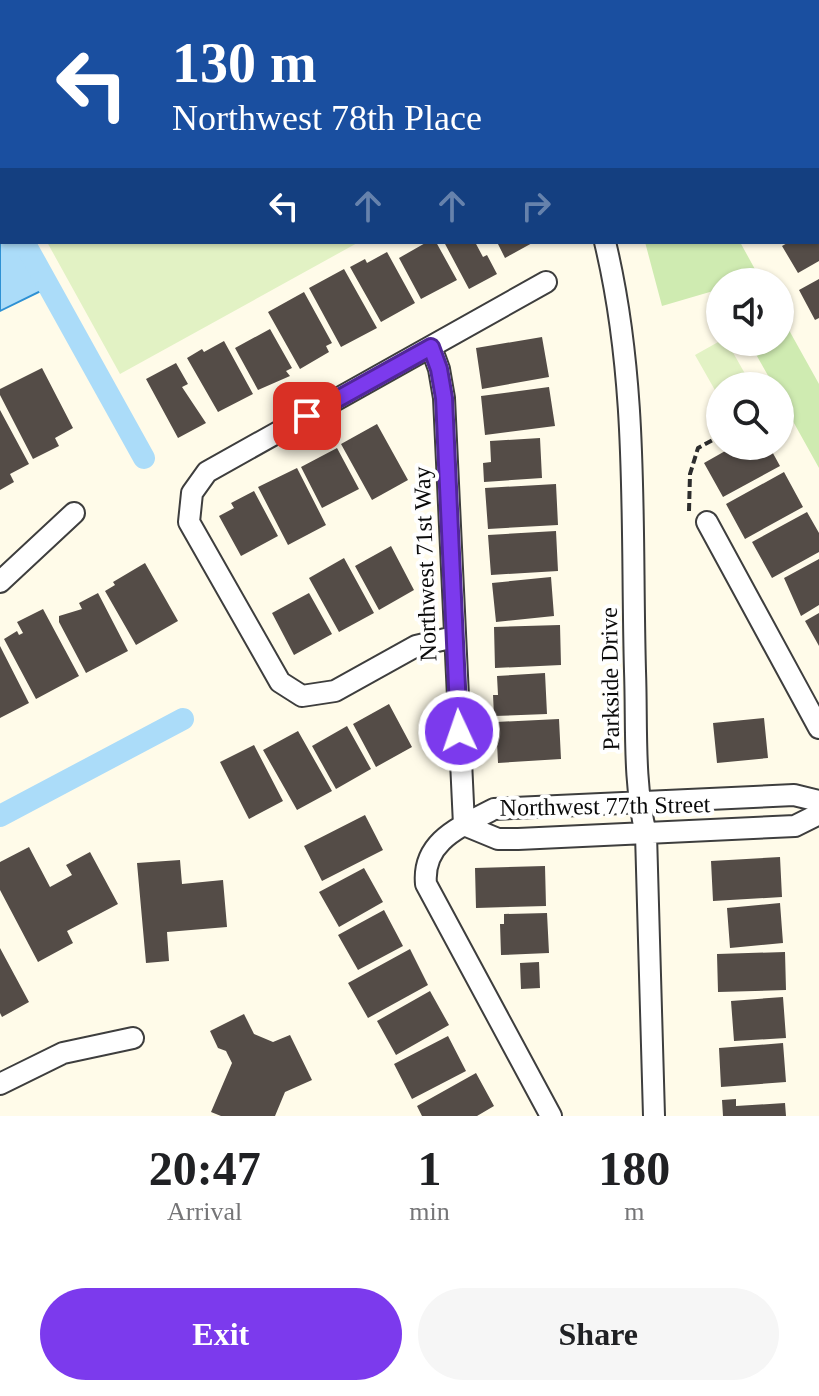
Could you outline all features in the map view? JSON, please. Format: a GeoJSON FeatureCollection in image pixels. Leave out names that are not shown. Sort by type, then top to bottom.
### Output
{"type":"FeatureCollection","features":[{"type":"Feature","properties":{"kind":"street","name":"Parkside Drive"},"geometry":{"type":"LineString","coordinates":[[605,244],[628,375],[635,517],[634,619],[639,803],[646,834],[654,1116]]}},
{"type":"Feature","properties":{"kind":"street"},"geometry":{"type":"LineString","coordinates":[[454,637],[416,646],[335,691],[302,696],[280,682],[189,522],[192,493],[207,472],[546,282]]}},
{"type":"Feature","properties":{"kind":"street","name":"Northwest 71st Way"},"geometry":{"type":"LineString","coordinates":[[431,347],[444,398],[464,825]]}},
{"type":"Feature","properties":{"kind":"street"},"geometry":{"type":"LineString","coordinates":[[0,582],[74,513]]}},
{"type":"Feature","properties":{"kind":"street"},"geometry":{"type":"LineString","coordinates":[[710,527],[819,728]]}},
{"type":"Feature","properties":{"kind":"street","name":"Northwest 77th Street"},"geometry":{"type":"LineString","coordinates":[[464,825],[494,809],[794,795],[819,801]]}},
{"type":"Feature","properties":{"kind":"street"},"geometry":{"type":"LineString","coordinates":[[763,797],[764,827]]}},
{"type":"Feature","properties":{"kind":"street"},"geometry":{"type":"LineString","coordinates":[[517,809],[518,839]]}},
{"type":"Feature","properties":{"kind":"street","name":"Northwest 77th Street"},"geometry":{"type":"LineString","coordinates":[[464,825],[498,839],[518,839],[795,826],[819,814]]}},
{"type":"Feature","properties":{"kind":"street"},"geometry":{"type":"LineString","coordinates":[[464,825],[433,848],[425,867],[426,884],[551,1116]]}},
{"type":"Feature","properties":{"kind":"street"},"geometry":{"type":"LineString","coordinates":[[0,1084],[63,1053],[133,1038]]}},
{"type":"Feature","properties":{"kind":"path"},"geometry":{"type":"LineString","coordinates":[[706,444],[698,448],[690,474],[689,522],[695,534],[710,527]]}},
{"type":"Feature","properties":{"kind":"green space"},"geometry":{"type":"Polygon","coordinates":[[[48,244],[355,244],[120,374],[48,244]]]}},
{"type":"Feature","properties":{"kind":"green space"},"geometry":{"type":"Polygon","coordinates":[[[646,244],[741,244],[754,268],[706,268],[706,293],[662,306],[646,244]]]}},
{"type":"Feature","properties":{"kind":"green space"},"geometry":{"type":"Polygon","coordinates":[[[794,339],[819,384],[819,468],[794,423],[794,372],[766,372],[757,356],[794,356],[794,339]]]}},
{"type":"Feature","properties":{"kind":"green space"},"geometry":{"type":"Polygon","coordinates":[[[706,349],[706,356],[735,356],[744,372],[706,374],[695,355],[706,349]]]}},
{"type":"Feature","properties":{"kind":"water"},"geometry":{"type":"Polygon","coordinates":[[[0,244],[25,244],[49,287],[0,311],[0,244]]]}},
{"type":"Feature","properties":{"kind":"building"},"geometry":{"type":"Polygon","coordinates":[[[424,244],[437,244],[457,280],[421,299],[399,258],[424,244]]]}},
{"type":"Feature","properties":{"kind":"building"},"geometry":{"type":"Polygon","coordinates":[[[445,244],[476,244],[483,257],[487,255],[497,274],[469,289],[445,244]]]}},
{"type":"Feature","properties":{"kind":"building"},"geometry":{"type":"Polygon","coordinates":[[[498,244],[530,244],[505,258],[498,244]]]}},
{"type":"Feature","properties":{"kind":"building"},"geometry":{"type":"Polygon","coordinates":[[[819,244],[819,261],[798,273],[782,246],[819,244]]]}},
{"type":"Feature","properties":{"kind":"building"},"geometry":{"type":"Polygon","coordinates":[[[387,252],[415,303],[381,322],[350,267],[365,259],[367,263],[387,252]]]}},
{"type":"Feature","properties":{"kind":"building"},"geometry":{"type":"Polygon","coordinates":[[[344,269],[377,328],[341,347],[309,288],[344,269]]]}},
{"type":"Feature","properties":{"kind":"building"},"geometry":{"type":"Polygon","coordinates":[[[819,279],[819,318],[815,320],[799,290],[819,279]]]}},
{"type":"Feature","properties":{"kind":"building"},"geometry":{"type":"Polygon","coordinates":[[[304,292],[332,343],[326,346],[329,352],[300,369],[268,312],[304,292]]]}},
{"type":"Feature","properties":{"kind":"building"},"geometry":{"type":"Polygon","coordinates":[[[270,329],[292,368],[286,371],[290,376],[258,390],[235,348],[270,329]]]}},
{"type":"Feature","properties":{"kind":"building"},"geometry":{"type":"Polygon","coordinates":[[[542,337],[549,377],[482,389],[476,348],[542,337]]]}},
{"type":"Feature","properties":{"kind":"building"},"geometry":{"type":"Polygon","coordinates":[[[224,341],[253,394],[218,412],[187,358],[224,341]]]}},
{"type":"Feature","properties":{"kind":"building"},"geometry":{"type":"Polygon","coordinates":[[[176,363],[188,384],[182,387],[206,423],[178,438],[146,379],[176,363]]]}},
{"type":"Feature","properties":{"kind":"building"},"geometry":{"type":"Polygon","coordinates":[[[42,368],[73,428],[55,438],[59,446],[33,459],[0,395],[0,389],[42,368]]]}},
{"type":"Feature","properties":{"kind":"building"},"geometry":{"type":"Polygon","coordinates":[[[549,387],[555,426],[485,435],[481,396],[549,387]]]}},
{"type":"Feature","properties":{"kind":"building"},"geometry":{"type":"Polygon","coordinates":[[[0,410],[29,464],[10,474],[14,482],[0,490],[0,410]]]}},
{"type":"Feature","properties":{"kind":"building"},"geometry":{"type":"Polygon","coordinates":[[[377,424],[408,480],[372,500],[341,444],[377,424]]]}},
{"type":"Feature","properties":{"kind":"building"},"geometry":{"type":"Polygon","coordinates":[[[540,438],[542,478],[484,482],[483,463],[491,462],[490,441],[540,438]]]}},
{"type":"Feature","properties":{"kind":"building"},"geometry":{"type":"Polygon","coordinates":[[[337,448],[359,489],[322,508],[301,467],[337,448]]]}},
{"type":"Feature","properties":{"kind":"building"},"geometry":{"type":"Polygon","coordinates":[[[709,460],[777,460],[780,466],[723,497],[704,463],[709,460]]]}},
{"type":"Feature","properties":{"kind":"building"},"geometry":{"type":"Polygon","coordinates":[[[297,468],[326,525],[288,545],[258,487],[297,468]]]}},
{"type":"Feature","properties":{"kind":"building"},"geometry":{"type":"Polygon","coordinates":[[[784,472],[803,507],[745,539],[726,504],[784,472]]]}},
{"type":"Feature","properties":{"kind":"building"},"geometry":{"type":"Polygon","coordinates":[[[556,484],[558,525],[488,529],[485,488],[556,484]]]}},
{"type":"Feature","properties":{"kind":"building"},"geometry":{"type":"Polygon","coordinates":[[[254,491],[278,536],[241,556],[219,516],[234,508],[231,503],[254,491]]]}},
{"type":"Feature","properties":{"kind":"building"},"geometry":{"type":"Polygon","coordinates":[[[807,512],[819,533],[819,552],[772,578],[752,542],[807,512]]]}},
{"type":"Feature","properties":{"kind":"building"},"geometry":{"type":"Polygon","coordinates":[[[556,531],[558,571],[491,575],[488,535],[556,531]]]}},
{"type":"Feature","properties":{"kind":"building"},"geometry":{"type":"Polygon","coordinates":[[[391,546],[414,590],[379,610],[355,566],[391,546]]]}},
{"type":"Feature","properties":{"kind":"building"},"geometry":{"type":"Polygon","coordinates":[[[344,558],[374,613],[339,632],[309,578],[344,558]]]}},
{"type":"Feature","properties":{"kind":"building"},"geometry":{"type":"Polygon","coordinates":[[[819,559],[819,605],[801,616],[784,578],[819,559]]]}},
{"type":"Feature","properties":{"kind":"building"},"geometry":{"type":"Polygon","coordinates":[[[145,563],[178,621],[136,645],[105,591],[115,585],[113,582],[145,563]]]}},
{"type":"Feature","properties":{"kind":"building"},"geometry":{"type":"Polygon","coordinates":[[[551,577],[554,616],[496,622],[492,583],[551,577]]]}},
{"type":"Feature","properties":{"kind":"building"},"geometry":{"type":"Polygon","coordinates":[[[98,593],[128,651],[86,673],[59,622],[59,616],[82,609],[79,603],[98,593]]]}},
{"type":"Feature","properties":{"kind":"building"},"geometry":{"type":"Polygon","coordinates":[[[309,593],[332,634],[294,655],[272,613],[309,593]]]}},
{"type":"Feature","properties":{"kind":"building"},"geometry":{"type":"Polygon","coordinates":[[[43,609],[79,676],[36,699],[4,639],[17,631],[19,635],[23,633],[17,622],[43,609]]]}},
{"type":"Feature","properties":{"kind":"building"},"geometry":{"type":"Polygon","coordinates":[[[819,613],[819,646],[805,621],[819,613]]]}},
{"type":"Feature","properties":{"kind":"building"},"geometry":{"type":"Polygon","coordinates":[[[560,625],[561,665],[495,668],[494,627],[560,625]]]}},
{"type":"Feature","properties":{"kind":"building"},"geometry":{"type":"Polygon","coordinates":[[[0,646],[29,703],[0,718],[0,646]]]}},
{"type":"Feature","properties":{"kind":"building"},"geometry":{"type":"Polygon","coordinates":[[[545,673],[547,714],[494,716],[493,695],[498,695],[497,676],[545,673]]]}},
{"type":"Feature","properties":{"kind":"building"},"geometry":{"type":"Polygon","coordinates":[[[389,704],[412,747],[376,767],[353,724],[389,704]]]}},
{"type":"Feature","properties":{"kind":"building"},"geometry":{"type":"Polygon","coordinates":[[[764,718],[768,758],[717,763],[713,723],[764,718]]]}},
{"type":"Feature","properties":{"kind":"building"},"geometry":{"type":"Polygon","coordinates":[[[559,719],[561,759],[498,763],[496,722],[559,719]]]}},
{"type":"Feature","properties":{"kind":"building"},"geometry":{"type":"Polygon","coordinates":[[[347,726],[371,769],[336,789],[312,746],[347,726]]]}},
{"type":"Feature","properties":{"kind":"building"},"geometry":{"type":"Polygon","coordinates":[[[298,731],[332,791],[297,810],[263,750],[298,731]]]}},
{"type":"Feature","properties":{"kind":"building"},"geometry":{"type":"Polygon","coordinates":[[[254,745],[283,801],[249,819],[220,762],[254,745]]]}},
{"type":"Feature","properties":{"kind":"building"},"geometry":{"type":"Polygon","coordinates":[[[365,815],[383,850],[322,881],[304,846],[365,815]]]}},
{"type":"Feature","properties":{"kind":"building"},"geometry":{"type":"Polygon","coordinates":[[[29,847],[50,887],[72,875],[66,865],[90,852],[118,904],[67,931],[73,943],[38,962],[0,890],[0,862],[29,847]]]}},
{"type":"Feature","properties":{"kind":"building"},"geometry":{"type":"Polygon","coordinates":[[[780,857],[782,897],[713,901],[711,861],[780,857]]]}},
{"type":"Feature","properties":{"kind":"building"},"geometry":{"type":"Polygon","coordinates":[[[180,860],[182,884],[223,880],[227,927],[167,932],[169,961],[146,963],[137,863],[180,860]]]}},
{"type":"Feature","properties":{"kind":"building"},"geometry":{"type":"Polygon","coordinates":[[[545,866],[546,906],[476,908],[475,868],[545,866]]]}},
{"type":"Feature","properties":{"kind":"building"},"geometry":{"type":"Polygon","coordinates":[[[364,868],[383,902],[339,927],[319,892],[364,868]]]}},
{"type":"Feature","properties":{"kind":"building"},"geometry":{"type":"Polygon","coordinates":[[[780,903],[783,943],[730,948],[727,908],[780,903]]]}},
{"type":"Feature","properties":{"kind":"building"},"geometry":{"type":"Polygon","coordinates":[[[384,910],[403,946],[358,970],[338,935],[384,910]]]}},
{"type":"Feature","properties":{"kind":"building"},"geometry":{"type":"Polygon","coordinates":[[[547,913],[549,953],[501,955],[500,924],[504,924],[504,914],[547,913]]]}},
{"type":"Feature","properties":{"kind":"building"},"geometry":{"type":"Polygon","coordinates":[[[0,948],[29,1002],[2,1017],[0,1013],[0,948]]]}},
{"type":"Feature","properties":{"kind":"building"},"geometry":{"type":"Polygon","coordinates":[[[410,949],[428,985],[368,1018],[348,983],[410,949]]]}},
{"type":"Feature","properties":{"kind":"building"},"geometry":{"type":"Polygon","coordinates":[[[785,952],[786,990],[718,992],[717,954],[785,952]]]}},
{"type":"Feature","properties":{"kind":"building"},"geometry":{"type":"Polygon","coordinates":[[[539,962],[540,988],[521,989],[520,963],[539,962]]]}},
{"type":"Feature","properties":{"kind":"building"},"geometry":{"type":"Polygon","coordinates":[[[430,991],[449,1025],[396,1055],[377,1021],[430,991]]]}},
{"type":"Feature","properties":{"kind":"building"},"geometry":{"type":"Polygon","coordinates":[[[783,997],[786,1038],[734,1041],[731,1001],[783,997]]]}},
{"type":"Feature","properties":{"kind":"building"},"geometry":{"type":"Polygon","coordinates":[[[244,1014],[254,1034],[273,1042],[290,1035],[312,1080],[285,1092],[275,1116],[221,1116],[211,1112],[232,1063],[226,1051],[218,1048],[210,1031],[244,1014]]]}},
{"type":"Feature","properties":{"kind":"building"},"geometry":{"type":"Polygon","coordinates":[[[448,1036],[466,1071],[412,1099],[394,1064],[448,1036]]]}},
{"type":"Feature","properties":{"kind":"building"},"geometry":{"type":"Polygon","coordinates":[[[783,1043],[786,1082],[721,1087],[719,1048],[783,1043]]]}},
{"type":"Feature","properties":{"kind":"building"},"geometry":{"type":"Polygon","coordinates":[[[476,1073],[494,1106],[477,1116],[422,1116],[417,1106],[476,1073]]]}},
{"type":"Feature","properties":{"kind":"building"},"geometry":{"type":"Polygon","coordinates":[[[736,1099],[736,1106],[785,1103],[786,1116],[723,1116],[722,1100],[736,1099]]]}},
{"type":"Feature","properties":{"kind":"waterway"},"geometry":{"type":"LineString","coordinates":[[25,244],[144,458]]}},
{"type":"Feature","properties":{"kind":"waterway"},"geometry":{"type":"LineString","coordinates":[[0,816],[183,719]]}},
{"type":"Feature","properties":{"kind":"route"},"geometry":{"type":"LineString","coordinates":[[307,416],[431,347],[444,398],[459,731]]}}]}
